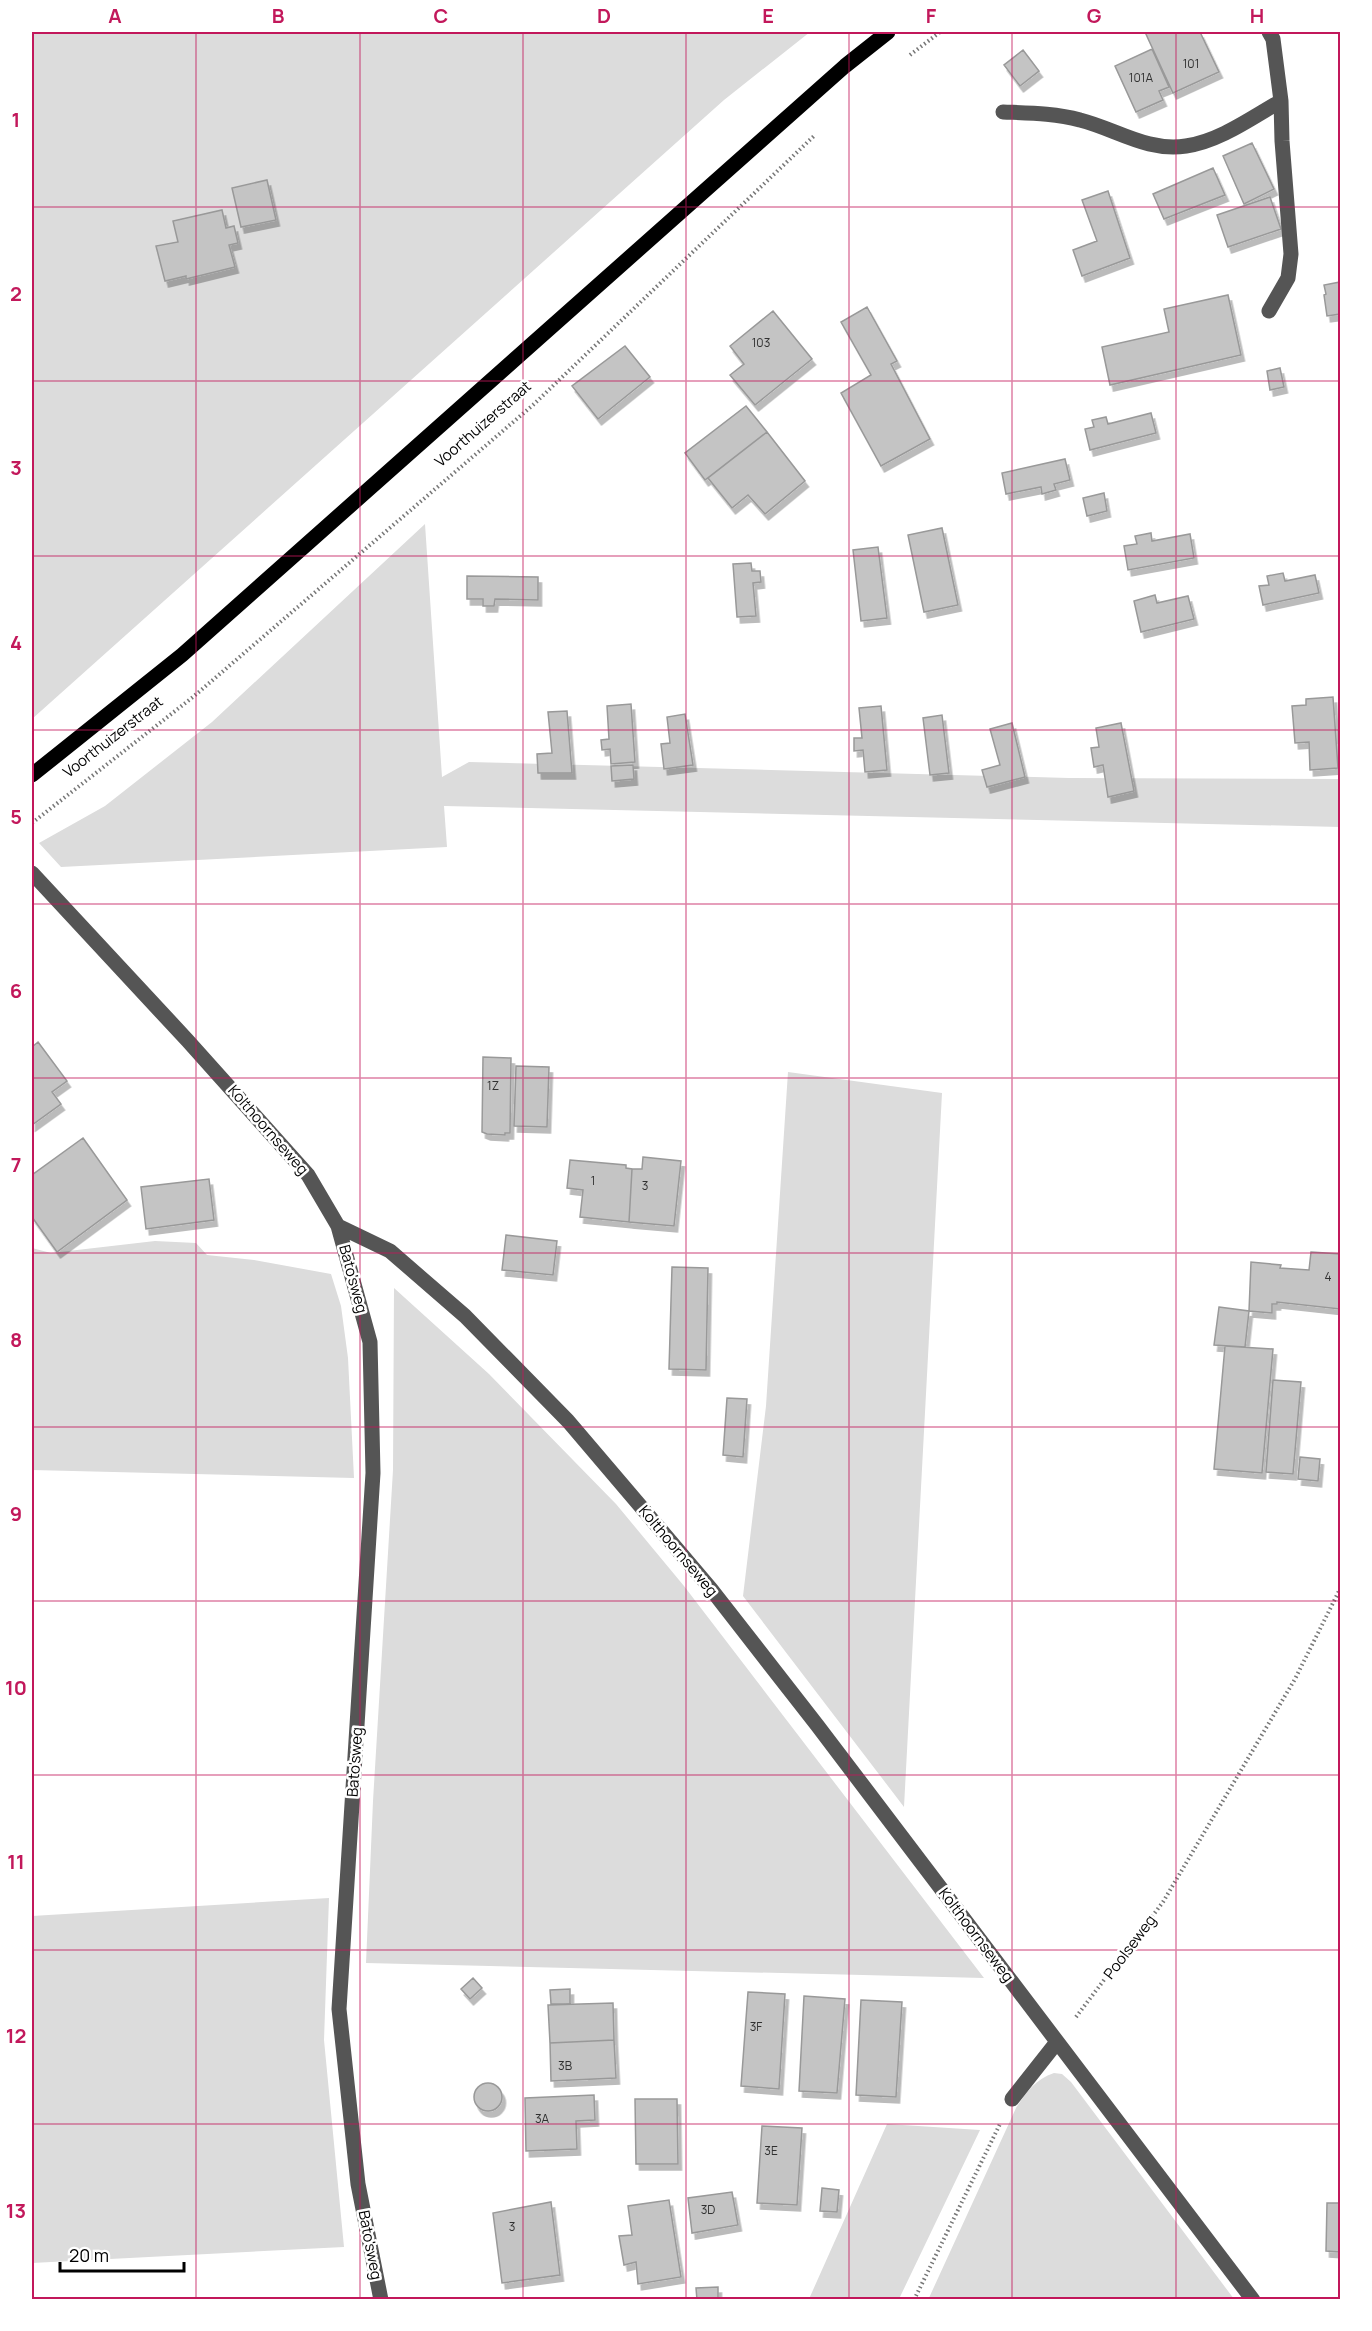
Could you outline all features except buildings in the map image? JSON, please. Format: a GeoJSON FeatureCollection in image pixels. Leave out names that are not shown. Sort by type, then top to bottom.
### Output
{"type":"FeatureCollection","features":[{"type":"Feature","properties":{"kind":"main road","name":"Voorthuizerstraat"},"geometry":{"type":"LineString","coordinates":[[32,776],[182,655],[845,66],[888,32]]}},
{"type":"Feature","properties":{"kind":"street"},"geometry":{"type":"LineString","coordinates":[[1269,32],[1281,101],[1282,141],[1292,254],[1288,278],[1269,311]]}},
{"type":"Feature","properties":{"kind":"street"},"geometry":{"type":"LineString","coordinates":[[1002,112],[1050,115],[1081,120],[1126,138],[1154,145],[1185,146],[1218,137],[1281,101]]}},
{"type":"Feature","properties":{"kind":"street","name":"Kolthoornseweg"},"geometry":{"type":"LineString","coordinates":[[32,873],[188,1041],[308,1175],[338,1226],[390,1251],[465,1316],[568,1421],[711,1589],[824,1734],[1253,2300]]}},
{"type":"Feature","properties":{"kind":"street","name":"Bato'sweg"},"geometry":{"type":"LineString","coordinates":[[338,1226],[370,1342],[373,1473],[339,2009],[358,2184],[381,2300]]}},
{"type":"Feature","properties":{"kind":"street"},"geometry":{"type":"LineString","coordinates":[[1012,2099],[1058,2042]]}},
{"type":"Feature","properties":{"kind":"path"},"geometry":{"type":"LineString","coordinates":[[904,60],[940,32]]}},
{"type":"Feature","properties":{"kind":"path","name":"Voorthuizerstraat"},"geometry":{"type":"LineString","coordinates":[[32,823],[194,697],[533,405],[823,128]]}},
{"type":"Feature","properties":{"kind":"path","name":"Poolseweg"},"geometry":{"type":"LineString","coordinates":[[1058,2042],[1163,1902],[1295,1679],[1341,1589]]}},
{"type":"Feature","properties":{"kind":"path"},"geometry":{"type":"LineString","coordinates":[[914,2300],[1012,2099]]}},
{"type":"Feature","properties":{"kind":"shaded area"},"geometry":{"type":"Polygon","coordinates":[[[32,32],[810,32],[724,100],[32,719],[32,32]]]}},
{"type":"Feature","properties":{"kind":"shaded area"},"geometry":{"type":"Polygon","coordinates":[[[425,524],[442,777],[469,762],[1069,778],[1340,779],[1340,827],[444,806],[447,847],[61,867],[39,843],[105,806],[212,722],[425,524]]]}},
{"type":"Feature","properties":{"kind":"shaded area"},"geometry":{"type":"Polygon","coordinates":[[[788,1072],[942,1093],[904,1807],[743,1596],[766,1406],[788,1072]]]}},
{"type":"Feature","properties":{"kind":"shaded area"},"geometry":{"type":"Polygon","coordinates":[[[155,1241],[196,1243],[207,1255],[254,1260],[331,1274],[341,1306],[348,1358],[354,1478],[32,1470],[32,1248],[51,1253],[155,1241]]]}},
{"type":"Feature","properties":{"kind":"shaded area"},"geometry":{"type":"Polygon","coordinates":[[[394,1288],[489,1374],[616,1504],[684,1586],[984,1978],[366,1963],[373,1801],[393,1470],[394,1288]]]}},
{"type":"Feature","properties":{"kind":"shaded area"},"geometry":{"type":"Polygon","coordinates":[[[329,1898],[324,2040],[344,2247],[32,2263],[32,1916],[329,1898]]]}},
{"type":"Feature","properties":{"kind":"shaded area"},"geometry":{"type":"Polygon","coordinates":[[[1054,2073],[1062,2074],[1071,2082],[1234,2299],[928,2300],[1016,2108],[1032,2087],[1054,2073]]]}},
{"type":"Feature","properties":{"kind":"shaded area"},"geometry":{"type":"Polygon","coordinates":[[[887,2124],[980,2130],[899,2299],[809,2299],[887,2124]]]}}]}
